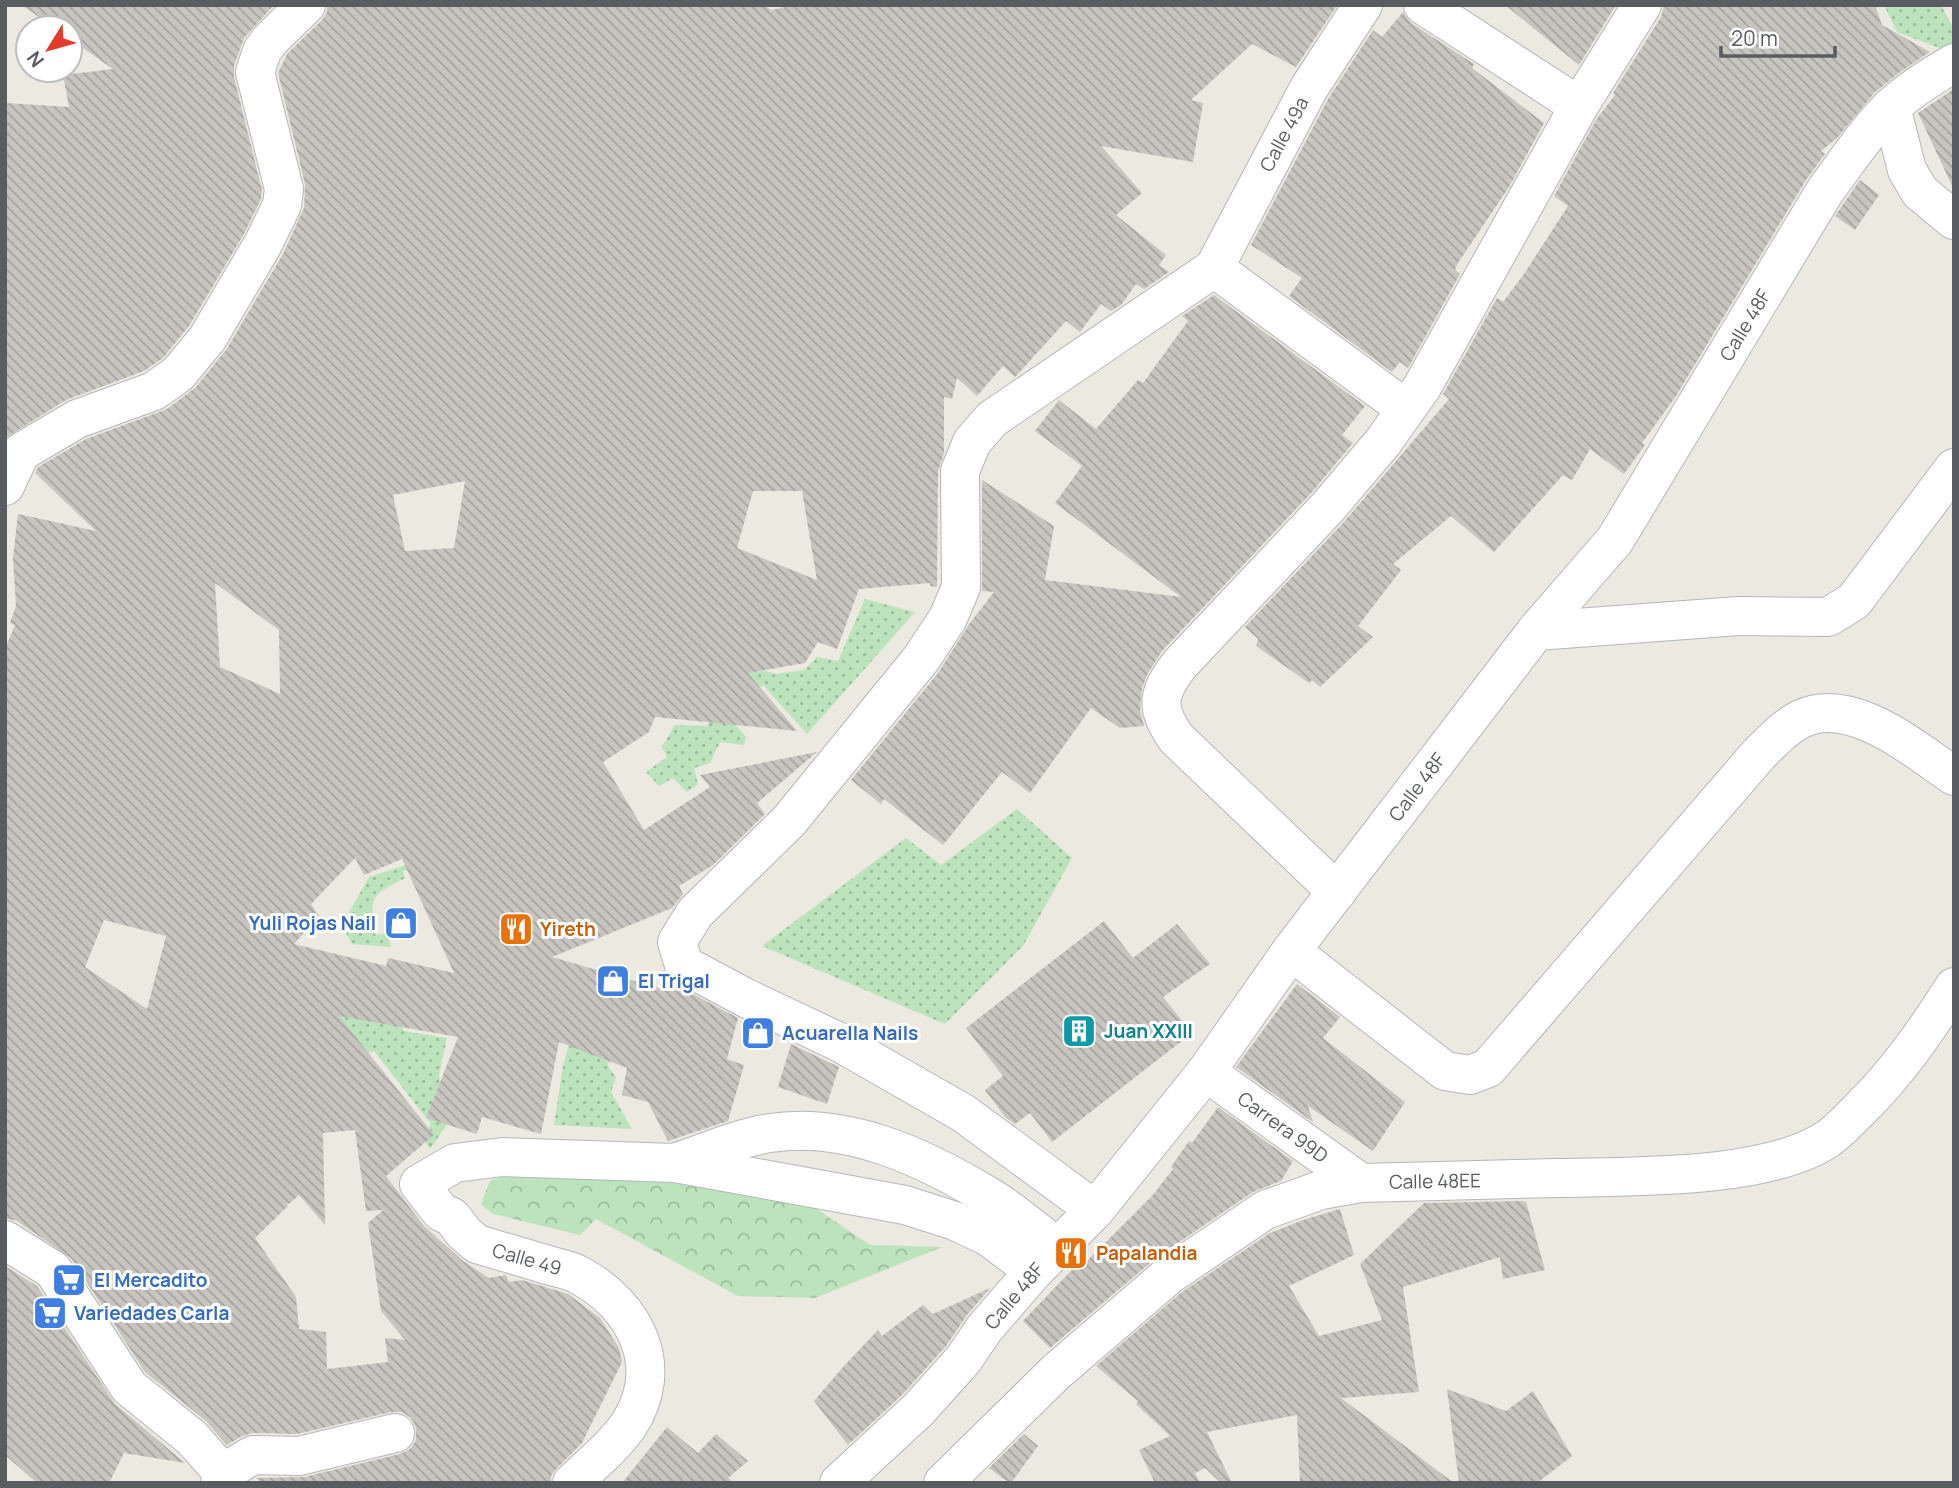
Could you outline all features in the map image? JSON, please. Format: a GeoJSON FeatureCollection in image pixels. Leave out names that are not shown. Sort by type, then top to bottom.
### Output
{"type":"FeatureCollection","features":[{"type":"Feature","properties":{"kind":"street"},"geometry":{"type":"LineString","coordinates":[[5,486],[21,452],[77,419],[155,391],[178,374],[206,340],[263,244],[282,205],[284,189],[255,72],[262,51],[270,40],[306,5]]}},
{"type":"Feature","properties":{"kind":"street","name":"Calle 49a"},"geometry":{"type":"LineString","coordinates":[[1214,268],[1309,88],[1363,5]]}},
{"type":"Feature","properties":{"kind":"street"},"geometry":{"type":"LineString","coordinates":[[1423,5],[1580,106]]}},
{"type":"Feature","properties":{"kind":"street"},"geometry":{"type":"LineString","coordinates":[[1337,892],[1176,738],[1165,722],[1161,710],[1161,694],[1180,664],[1360,472],[1422,387],[1580,106],[1642,5]]}},
{"type":"Feature","properties":{"kind":"street","name":"Calle 48F"},"geometry":{"type":"LineString","coordinates":[[839,1483],[918,1410],[945,1380],[1045,1259],[1096,1210],[1206,1072],[1290,951],[1536,631],[1615,540],[1825,191],[1891,107],[1954,63]]}},
{"type":"Feature","properties":{"kind":"street"},"geometry":{"type":"LineString","coordinates":[[1891,107],[1907,170],[1920,192],[1954,220]]}},
{"type":"Feature","properties":{"kind":"street"},"geometry":{"type":"LineString","coordinates":[[1096,1210],[963,1113],[839,1042],[684,965],[677,942],[695,913],[789,821],[921,659],[948,618],[961,587],[960,471],[972,442],[992,419],[1214,268],[1406,409]]}},
{"type":"Feature","properties":{"kind":"street"},"geometry":{"type":"LineString","coordinates":[[1536,631],[1739,616],[1828,617],[1854,601],[1954,468]]}},
{"type":"Feature","properties":{"kind":"street"},"geometry":{"type":"LineString","coordinates":[[1290,951],[1445,1071],[1470,1075],[1488,1068],[1759,754],[1799,720],[1815,714],[1853,716],[1887,732],[1954,775]]}},
{"type":"Feature","properties":{"kind":"street","name":"Calle 48EE"},"geometry":{"type":"LineString","coordinates":[[943,1483],[1056,1372],[1169,1275],[1265,1210],[1321,1191],[1361,1183],[1702,1173],[1777,1159],[1828,1138],[1850,1119],[1915,1046],[1954,987]]}},
{"type":"Feature","properties":{"kind":"street","name":"Carrera 99D"},"geometry":{"type":"LineString","coordinates":[[1206,1072],[1361,1183]]}},
{"type":"Feature","properties":{"kind":"street","name":"Calle 49"},"geometry":{"type":"LineString","coordinates":[[675,1163],[740,1140],[770,1133],[812,1130],[853,1136],[907,1155],[980,1192],[1045,1259]]}},
{"type":"Feature","properties":{"kind":"street","name":"Calle 49"},"geometry":{"type":"LineString","coordinates":[[572,1483],[628,1426],[639,1404],[646,1380],[641,1339],[616,1304],[578,1274],[477,1244],[452,1217],[441,1212],[419,1184],[455,1163],[503,1157],[675,1163],[905,1205],[955,1221],[1045,1259]]}},
{"type":"Feature","properties":{"kind":"street"},"geometry":{"type":"LineString","coordinates":[[5,1240],[52,1270],[129,1387],[192,1438],[221,1478],[253,1455],[299,1456],[395,1433]]}},
{"type":"Feature","properties":{"kind":"green space"},"geometry":{"type":"Polygon","coordinates":[[[1884,5],[1941,5],[1954,29],[1954,42],[1945,50],[1897,32],[1884,5]]]}},
{"type":"Feature","properties":{"kind":"green space"},"geometry":{"type":"Polygon","coordinates":[[[865,599],[915,612],[807,734],[763,685],[729,717],[746,737],[744,745],[720,742],[710,763],[694,768],[698,784],[687,792],[673,778],[659,786],[646,772],[667,757],[662,747],[675,725],[707,726],[750,667],[776,674],[804,670],[817,657],[838,661],[865,599]]]}},
{"type":"Feature","properties":{"kind":"green space"},"geometry":{"type":"Polygon","coordinates":[[[1017,809],[1072,858],[1023,946],[945,1024],[762,946],[906,838],[941,865],[1017,809]]]}},
{"type":"Feature","properties":{"kind":"green space"},"geometry":{"type":"Polygon","coordinates":[[[439,854],[441,859],[403,871],[405,878],[375,898],[375,935],[387,933],[391,947],[352,944],[342,925],[369,877],[439,854]]]}},
{"type":"Feature","properties":{"kind":"green space"},"geometry":{"type":"Polygon","coordinates":[[[329,966],[400,1024],[404,1031],[447,1038],[439,1075],[448,1123],[430,1149],[423,1139],[431,1124],[374,1051],[366,1053],[340,1029],[329,966]]]}},
{"type":"Feature","properties":{"kind":"green space"},"geometry":{"type":"Polygon","coordinates":[[[574,1025],[615,1035],[608,1066],[616,1077],[611,1092],[632,1129],[554,1125],[563,1066],[574,1025]]]}},
{"type":"Feature","properties":{"kind":"green space"},"geometry":{"type":"Polygon","coordinates":[[[513,1172],[790,1191],[870,1245],[942,1247],[815,1298],[738,1296],[596,1219],[580,1235],[493,1214],[481,1204],[490,1181],[513,1172]]]}},
{"type":"Feature","properties":{"kind":"building"},"geometry":{"type":"Polygon","coordinates":[[[22,5],[274,5],[244,38],[234,66],[234,77],[262,190],[261,199],[244,234],[189,326],[163,358],[144,371],[66,400],[5,438],[5,103],[69,107],[65,84],[84,84],[84,72],[113,69],[84,49],[84,14],[35,14],[22,5]]]}},
{"type":"Feature","properties":{"kind":"building"},"geometry":{"type":"Polygon","coordinates":[[[327,5],[764,5],[771,10],[795,5],[1336,7],[1296,67],[1252,44],[1191,100],[1203,103],[1193,162],[1101,146],[1142,193],[1116,215],[1166,255],[1159,265],[1169,272],[1144,289],[1136,284],[1121,305],[1111,311],[1101,304],[1080,332],[1066,321],[1015,377],[1003,366],[977,396],[957,378],[952,399],[944,397],[944,453],[938,471],[937,587],[930,586],[930,583],[859,589],[837,649],[818,642],[805,663],[748,673],[797,731],[655,717],[649,732],[603,762],[644,830],[710,787],[700,775],[817,752],[757,803],[765,814],[713,865],[679,886],[683,894],[672,908],[552,957],[662,989],[666,976],[674,984],[738,1018],[727,1059],[744,1065],[728,1121],[668,1141],[648,1102],[622,1095],[627,1068],[559,1042],[541,1134],[482,1117],[477,1134],[426,1118],[458,1037],[339,1016],[434,1135],[386,1176],[424,1226],[463,1261],[489,1278],[506,1275],[509,1282],[522,1280],[568,1294],[600,1318],[619,1348],[622,1362],[582,1443],[557,1468],[551,1476],[551,1483],[262,1483],[256,1478],[304,1477],[400,1454],[410,1449],[416,1440],[416,1427],[411,1418],[402,1412],[391,1412],[297,1434],[253,1433],[227,1445],[206,1421],[145,1372],[71,1258],[17,1221],[5,1218],[5,649],[15,625],[10,623],[16,606],[13,558],[18,514],[96,531],[35,473],[38,467],[86,439],[167,409],[195,388],[226,350],[283,254],[304,208],[305,184],[278,73],[287,54],[327,12],[327,5]],[[465,481],[393,495],[405,551],[454,548],[465,481]],[[753,491],[737,548],[817,580],[802,491],[753,491]],[[215,583],[220,667],[280,694],[279,630],[215,583]],[[355,858],[311,904],[319,916],[294,944],[386,966],[388,958],[454,973],[402,859],[364,875],[355,858]],[[104,920],[85,967],[147,1009],[166,936],[104,920]],[[355,1130],[323,1133],[325,1225],[299,1195],[287,1203],[288,1206],[255,1238],[296,1297],[299,1329],[326,1332],[327,1369],[388,1362],[385,1338],[405,1340],[381,1311],[368,1223],[383,1210],[366,1211],[355,1130]]]}},
{"type":"Feature","properties":{"kind":"building"},"geometry":{"type":"Polygon","coordinates":[[[1505,5],[1616,5],[1579,65],[1505,5]]]}},
{"type":"Feature","properties":{"kind":"building"},"geometry":{"type":"Polygon","coordinates":[[[1664,5],[1875,5],[1882,25],[1930,52],[1875,92],[1837,138],[1821,151],[1825,154],[1806,180],[1676,396],[1642,443],[1645,445],[1624,474],[1590,449],[1572,480],[1563,475],[1494,552],[1451,516],[1393,564],[1401,570],[1358,626],[1373,637],[1320,687],[1312,680],[1309,683],[1256,646],[1258,639],[1245,627],[1344,522],[1449,399],[1443,394],[1497,298],[1503,302],[1568,206],[1554,196],[1596,120],[1615,95],[1613,93],[1661,17],[1664,5]]]}},
{"type":"Feature","properties":{"kind":"building"},"geometry":{"type":"Polygon","coordinates":[[[1403,12],[1411,23],[1474,64],[1472,68],[1544,123],[1509,187],[1458,263],[1455,270],[1460,274],[1408,368],[1400,362],[1392,372],[1289,296],[1302,278],[1251,245],[1328,99],[1373,30],[1382,37],[1403,12]]]}},
{"type":"Feature","properties":{"kind":"building"},"geometry":{"type":"Polygon","coordinates":[[[1954,89],[1954,190],[1918,113],[1954,89]]]}},
{"type":"Feature","properties":{"kind":"building"},"geometry":{"type":"Polygon","coordinates":[[[1860,180],[1879,195],[1855,230],[1835,216],[1860,180]]]}},
{"type":"Feature","properties":{"kind":"building"},"geometry":{"type":"Polygon","coordinates":[[[1214,295],[1365,406],[1342,435],[1353,443],[1312,492],[1162,651],[1142,688],[1140,710],[1144,726],[1120,728],[1091,708],[1030,793],[1002,772],[943,845],[884,799],[881,804],[851,780],[938,673],[970,623],[994,592],[982,591],[982,480],[1054,526],[1045,580],[1181,597],[1055,503],[1082,466],[1035,431],[1059,400],[1096,429],[1138,380],[1143,383],[1188,321],[1182,316],[1214,295]]]}},
{"type":"Feature","properties":{"kind":"building","name":"Juan XXIII"},"geometry":{"type":"Polygon","coordinates":[[[1104,921],[1133,958],[1177,924],[1210,964],[1163,997],[1192,1033],[1052,1142],[1030,1113],[1015,1124],[1006,1118],[985,1090],[1003,1076],[966,1028],[1104,921]]]}},
{"type":"Feature","properties":{"kind":"building"},"geometry":{"type":"Polygon","coordinates":[[[1297,984],[1340,1017],[1323,1038],[1405,1102],[1373,1151],[1308,1106],[1313,1122],[1236,1067],[1297,984]]]}},
{"type":"Feature","properties":{"kind":"building"},"geometry":{"type":"Polygon","coordinates":[[[791,1044],[839,1067],[827,1104],[778,1087],[791,1044]]]}},
{"type":"Feature","properties":{"kind":"building"},"geometry":{"type":"Polygon","coordinates":[[[1218,1107],[1293,1161],[1281,1181],[1253,1192],[1157,1257],[1050,1348],[1023,1321],[1068,1274],[1083,1260],[1086,1262],[1152,1196],[1173,1169],[1171,1167],[1189,1141],[1192,1143],[1218,1107]]]}},
{"type":"Feature","properties":{"kind":"building"},"geometry":{"type":"Polygon","coordinates":[[[1526,1202],[1545,1270],[1503,1279],[1500,1257],[1403,1287],[1419,1392],[1341,1398],[1454,1483],[1300,1483],[1297,1415],[1207,1432],[1232,1483],[1221,1483],[1205,1468],[1195,1473],[1200,1483],[1155,1483],[1139,1450],[1170,1436],[1136,1404],[1138,1401],[1096,1366],[1182,1292],[1270,1233],[1340,1209],[1354,1255],[1289,1286],[1319,1336],[1382,1320],[1360,1264],[1424,1203],[1526,1202]]]}},
{"type":"Feature","properties":{"kind":"building"},"geometry":{"type":"Polygon","coordinates":[[[5,1266],[37,1286],[115,1404],[185,1463],[124,1453],[109,1483],[37,1483],[5,1455],[5,1266]]]}},
{"type":"Feature","properties":{"kind":"building"},"geometry":{"type":"Polygon","coordinates":[[[990,1288],[946,1346],[902,1395],[848,1445],[814,1401],[843,1367],[878,1330],[882,1336],[923,1305],[933,1314],[990,1288]]]}},
{"type":"Feature","properties":{"kind":"building"},"geometry":{"type":"Polygon","coordinates":[[[1447,1389],[1506,1411],[1533,1391],[1572,1456],[1537,1483],[1459,1483],[1447,1389]]]}},
{"type":"Feature","properties":{"kind":"building"},"geometry":{"type":"Polygon","coordinates":[[[667,1427],[698,1453],[716,1434],[748,1461],[728,1478],[734,1483],[622,1483],[667,1427]]]}},
{"type":"Feature","properties":{"kind":"building"},"geometry":{"type":"Polygon","coordinates":[[[1024,1434],[1038,1446],[1009,1483],[989,1468],[1024,1434]]]}},
{"type":"Feature","properties":{"kind":"place","name":"Yuli Rojas Nail"},"geometry":{"type":"Point","coordinates":[401,923]}},
{"type":"Feature","properties":{"kind":"place","name":"Yireth"},"geometry":{"type":"Point","coordinates":[516,929]}},
{"type":"Feature","properties":{"kind":"place","name":"El Trigal"},"geometry":{"type":"Point","coordinates":[613,981]}},
{"type":"Feature","properties":{"kind":"place","name":"Juan XXIII"},"geometry":{"type":"Point","coordinates":[1079,1031]}},
{"type":"Feature","properties":{"kind":"place","name":"Acuarella Nails"},"geometry":{"type":"Point","coordinates":[758,1033]}},
{"type":"Feature","properties":{"kind":"place","name":"Papalandia"},"geometry":{"type":"Point","coordinates":[1071,1253]}},
{"type":"Feature","properties":{"kind":"place","name":"El Mercadito"},"geometry":{"type":"Point","coordinates":[69,1280]}},
{"type":"Feature","properties":{"kind":"place","name":"Variedades Carla"},"geometry":{"type":"Point","coordinates":[50,1313]}}]}
